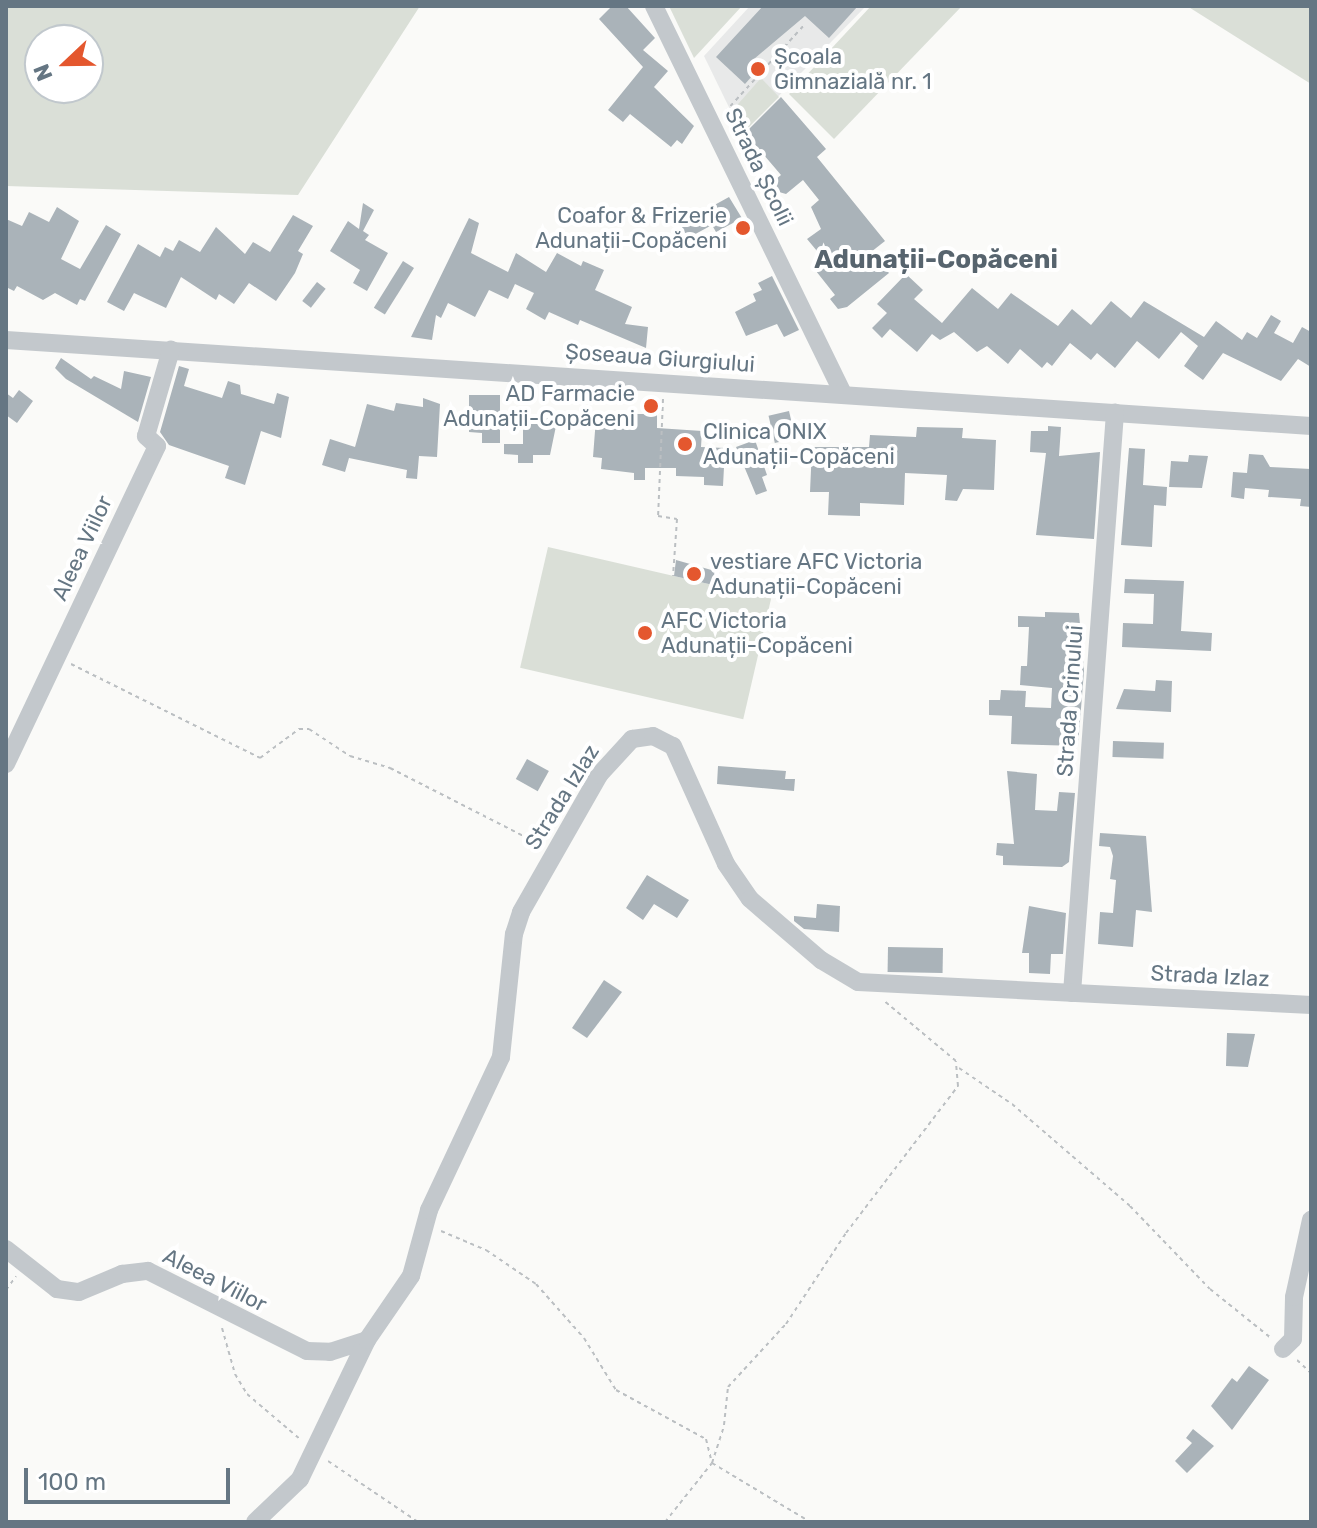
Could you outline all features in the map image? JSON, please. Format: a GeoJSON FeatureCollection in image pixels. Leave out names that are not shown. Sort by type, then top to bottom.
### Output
{"type":"FeatureCollection","features":[{"type":"Feature","properties":{"kind":"street","name":"Strada Școlii"},"geometry":{"type":"LineString","coordinates":[[654,6],[843,393]]}},
{"type":"Feature","properties":{"kind":"street","name":"Șoseaua Giurgiului"},"geometry":{"type":"LineString","coordinates":[[6,340],[1311,426]]}},
{"type":"Feature","properties":{"kind":"street","name":"Aleea Viilor"},"geometry":{"type":"LineString","coordinates":[[6,764],[157,446],[146,436],[171,350]]}},
{"type":"Feature","properties":{"kind":"street","name":"Strada Crinului"},"geometry":{"type":"LineString","coordinates":[[1072,993],[1115,413]]}},
{"type":"Feature","properties":{"kind":"street","name":"Strada Izlaz"},"geometry":{"type":"LineString","coordinates":[[255,1522],[292,1489],[315,1452],[367,1340],[411,1276],[425,1224],[501,1057],[514,934],[554,851],[618,752],[632,739],[657,737],[675,749],[706,824],[743,890],[782,930],[840,973],[886,986],[1311,1005]]}},
{"type":"Feature","properties":{"kind":"street"},"geometry":{"type":"LineString","coordinates":[[1283,1349],[1293,1339],[1294,1297],[1311,1220]]}},
{"type":"Feature","properties":{"kind":"street","name":"Aleea Viilor"},"geometry":{"type":"LineString","coordinates":[[6,1249],[57,1289],[79,1292],[130,1271],[148,1271],[307,1351],[330,1352],[367,1340]]}},
{"type":"Feature","properties":{"kind":"path"},"geometry":{"type":"LineString","coordinates":[[712,126],[805,24]]}},
{"type":"Feature","properties":{"kind":"path"},"geometry":{"type":"LineString","coordinates":[[663,382],[658,516],[677,519],[673,576]]}},
{"type":"Feature","properties":{"kind":"path"},"geometry":{"type":"LineString","coordinates":[[57,657],[260,758],[299,729],[309,729],[350,756],[390,768],[554,851]]}},
{"type":"Feature","properties":{"kind":"path"},"geometry":{"type":"LineString","coordinates":[[881,998],[959,1067],[1012,1104],[1130,1206],[1210,1289],[1311,1373]]}},
{"type":"Feature","properties":{"kind":"path"},"geometry":{"type":"LineString","coordinates":[[665,1522],[712,1463],[724,1425],[728,1387],[786,1324],[846,1233],[955,1091],[959,1067]]}},
{"type":"Feature","properties":{"kind":"path"},"geometry":{"type":"LineString","coordinates":[[425,1224],[486,1250],[536,1284],[584,1338],[616,1390],[706,1439],[712,1463],[810,1522]]}},
{"type":"Feature","properties":{"kind":"path"},"geometry":{"type":"LineString","coordinates":[[218,1307],[227,1354],[247,1394],[315,1452],[418,1522]]}},
{"type":"Feature","properties":{"kind":"shaded area"},"geometry":{"type":"Polygon","coordinates":[[[6,6],[420,6],[298,195],[6,186],[6,6]]]}},
{"type":"Feature","properties":{"kind":"shaded area"},"geometry":{"type":"Polygon","coordinates":[[[669,6],[742,6],[694,58],[669,6]]]}},
{"type":"Feature","properties":{"kind":"shaded area","name":"Școala Gimnazială nr. 1"},"geometry":{"type":"Polygon","coordinates":[[[750,6],[866,6],[742,134],[704,56],[750,6]]]}},
{"type":"Feature","properties":{"kind":"shaded area"},"geometry":{"type":"Polygon","coordinates":[[[871,6],[962,6],[834,139],[789,94],[871,6]]]}},
{"type":"Feature","properties":{"kind":"shaded area"},"geometry":{"type":"Polygon","coordinates":[[[1187,6],[1311,6],[1311,84],[1187,6]]]}},
{"type":"Feature","properties":{"kind":"shaded area"},"geometry":{"type":"Polygon","coordinates":[[[761,78],[779,97],[742,134],[731,112],[761,78]]]}},
{"type":"Feature","properties":{"kind":"shaded area","name":"AFC Victoria Adunații-Copăceni"},"geometry":{"type":"Polygon","coordinates":[[[548,547],[771,599],[743,719],[520,668],[548,547]]]}},
{"type":"Feature","properties":{"kind":"building"},"geometry":{"type":"Polygon","coordinates":[[[612,6],[626,6],[655,38],[643,50],[668,71],[654,87],[694,126],[682,144],[677,140],[671,147],[630,114],[623,122],[608,110],[643,67],[599,19],[612,6]]]}},
{"type":"Feature","properties":{"kind":"building"},"geometry":{"type":"Polygon","coordinates":[[[763,6],[858,6],[829,38],[805,16],[754,59],[761,66],[745,84],[716,57],[763,6]]]}},
{"type":"Feature","properties":{"kind":"building"},"geometry":{"type":"Polygon","coordinates":[[[781,97],[826,149],[817,157],[885,241],[871,252],[889,273],[847,307],[838,309],[830,299],[835,295],[816,271],[827,263],[807,239],[821,229],[811,207],[819,200],[803,180],[786,194],[779,192],[771,183],[781,175],[745,133],[781,97]]]}},
{"type":"Feature","properties":{"kind":"building"},"geometry":{"type":"Polygon","coordinates":[[[729,197],[751,233],[741,238],[733,223],[716,232],[712,225],[688,238],[680,224],[729,197]]]}},
{"type":"Feature","properties":{"kind":"building"},"geometry":{"type":"Polygon","coordinates":[[[363,203],[374,210],[363,231],[369,235],[365,240],[388,253],[367,291],[353,283],[360,270],[330,251],[348,221],[359,229],[363,203]]]}},
{"type":"Feature","properties":{"kind":"building"},"geometry":{"type":"Polygon","coordinates":[[[57,207],[79,221],[61,259],[80,269],[106,225],[121,234],[85,301],[80,299],[77,305],[55,293],[43,300],[17,286],[14,291],[6,287],[6,219],[22,226],[29,212],[49,222],[57,207]]]}},
{"type":"Feature","properties":{"kind":"building"},"geometry":{"type":"Polygon","coordinates":[[[293,215],[313,226],[298,251],[303,254],[295,273],[276,301],[249,283],[234,304],[219,294],[216,300],[181,277],[166,308],[134,293],[124,311],[107,302],[138,244],[160,257],[165,247],[173,251],[179,240],[200,252],[216,227],[245,254],[253,242],[270,252],[293,215]]]}},
{"type":"Feature","properties":{"kind":"building"},"geometry":{"type":"Polygon","coordinates":[[[469,218],[479,223],[471,253],[508,272],[516,253],[546,272],[557,253],[581,266],[583,261],[604,270],[595,290],[632,307],[625,324],[648,327],[646,348],[580,320],[578,325],[549,312],[545,320],[526,309],[534,293],[515,284],[508,299],[489,290],[475,317],[448,303],[441,318],[436,315],[432,340],[411,337],[469,218]]]}},
{"type":"Feature","properties":{"kind":"building"},"geometry":{"type":"Polygon","coordinates":[[[403,261],[414,268],[385,315],[374,308],[403,261]]]}},
{"type":"Feature","properties":{"kind":"building"},"geometry":{"type":"Polygon","coordinates":[[[906,274],[923,290],[914,299],[942,323],[972,288],[998,309],[1011,293],[1058,326],[1072,309],[1091,325],[1111,301],[1131,318],[1144,301],[1204,337],[1216,321],[1242,340],[1247,332],[1257,338],[1271,315],[1281,321],[1274,333],[1293,343],[1302,327],[1311,332],[1311,367],[1298,359],[1281,381],[1223,353],[1203,380],[1184,366],[1198,346],[1181,332],[1159,359],[1137,341],[1115,368],[1097,353],[1091,360],[1070,343],[1052,366],[1047,362],[1042,368],[1020,349],[1008,364],[987,346],[977,352],[954,332],[940,340],[932,334],[917,352],[890,329],[882,338],[872,328],[887,313],[877,304],[906,274]]]}},
{"type":"Feature","properties":{"kind":"building"},"geometry":{"type":"Polygon","coordinates":[[[772,276],[799,330],[784,337],[777,324],[746,336],[735,312],[756,301],[753,294],[762,290],[758,283],[772,276]]]}},
{"type":"Feature","properties":{"kind":"building"},"geometry":{"type":"Polygon","coordinates":[[[317,282],[326,289],[311,308],[302,301],[317,282]]]}},
{"type":"Feature","properties":{"kind":"building"},"geometry":{"type":"Polygon","coordinates":[[[61,358],[91,379],[94,376],[121,389],[124,371],[151,377],[138,422],[66,379],[55,368],[61,358]]]}},
{"type":"Feature","properties":{"kind":"building"},"geometry":{"type":"Polygon","coordinates":[[[179,366],[189,369],[184,386],[222,398],[228,381],[240,385],[241,394],[274,404],[277,393],[289,397],[281,438],[261,431],[245,485],[225,478],[229,466],[169,445],[160,432],[179,366]]]}},
{"type":"Feature","properties":{"kind":"building"},"geometry":{"type":"Polygon","coordinates":[[[19,390],[33,401],[17,423],[6,415],[6,393],[13,398],[19,390]]]}},
{"type":"Feature","properties":{"kind":"building"},"geometry":{"type":"Polygon","coordinates":[[[469,395],[500,395],[500,443],[482,443],[482,433],[469,432],[469,395]]]}},
{"type":"Feature","properties":{"kind":"building"},"geometry":{"type":"Polygon","coordinates":[[[645,397],[657,397],[657,428],[702,431],[701,447],[725,448],[723,486],[704,485],[704,477],[676,476],[676,468],[645,468],[645,480],[634,480],[634,473],[601,469],[602,458],[593,457],[596,418],[636,423],[636,414],[645,414],[645,397]]]}},
{"type":"Feature","properties":{"kind":"building"},"geometry":{"type":"Polygon","coordinates":[[[423,398],[440,404],[437,457],[419,456],[417,479],[406,478],[407,470],[349,458],[345,472],[322,465],[330,439],[355,447],[367,404],[394,411],[396,403],[423,407],[423,398]]]}},
{"type":"Feature","properties":{"kind":"building"},"geometry":{"type":"Polygon","coordinates":[[[789,411],[795,438],[775,443],[769,416],[789,411]]]}},
{"type":"Feature","properties":{"kind":"building"},"geometry":{"type":"Polygon","coordinates":[[[550,418],[550,427],[556,426],[550,455],[533,455],[533,463],[518,463],[518,455],[504,454],[504,444],[523,444],[523,421],[550,418]]]}},
{"type":"Feature","properties":{"kind":"building"},"geometry":{"type":"Polygon","coordinates":[[[1048,426],[1061,427],[1059,456],[1100,452],[1094,539],[1036,535],[1046,453],[1030,452],[1031,431],[1048,431],[1048,426]]]}},
{"type":"Feature","properties":{"kind":"building"},"geometry":{"type":"Polygon","coordinates":[[[917,427],[963,428],[962,438],[996,440],[994,490],[963,489],[957,501],[945,500],[947,475],[905,473],[904,505],[860,503],[860,516],[828,515],[829,492],[810,492],[812,447],[869,447],[870,435],[916,437],[917,427]]]}},
{"type":"Feature","properties":{"kind":"building"},"geometry":{"type":"Polygon","coordinates":[[[755,440],[767,475],[762,477],[767,491],[756,495],[736,447],[755,440]]]}},
{"type":"Feature","properties":{"kind":"building"},"geometry":{"type":"Polygon","coordinates":[[[1129,448],[1145,449],[1143,485],[1167,487],[1166,506],[1154,505],[1152,547],[1121,545],[1129,448]]]}},
{"type":"Feature","properties":{"kind":"building"},"geometry":{"type":"Polygon","coordinates":[[[1249,454],[1263,455],[1270,467],[1311,469],[1311,507],[1300,506],[1301,499],[1268,497],[1269,490],[1245,488],[1244,499],[1231,497],[1233,472],[1247,473],[1249,454]]]}},
{"type":"Feature","properties":{"kind":"building"},"geometry":{"type":"Polygon","coordinates":[[[1189,455],[1208,456],[1202,488],[1169,487],[1171,461],[1188,462],[1189,455]]]}},
{"type":"Feature","properties":{"kind":"building","name":"vestiare AFC Victoria Adunații-Copăceni"},"geometry":{"type":"Polygon","coordinates":[[[676,560],[715,571],[713,585],[674,576],[676,560]]]}},
{"type":"Feature","properties":{"kind":"building"},"geometry":{"type":"Polygon","coordinates":[[[1125,579],[1184,581],[1181,631],[1212,633],[1211,651],[1122,647],[1123,623],[1153,624],[1154,594],[1124,593],[1125,579]]]}},
{"type":"Feature","properties":{"kind":"building"},"geometry":{"type":"Polygon","coordinates":[[[1045,612],[1079,613],[1084,671],[1078,746],[1011,744],[1012,716],[989,715],[989,700],[1000,700],[1001,690],[1026,691],[1025,707],[1051,708],[1052,688],[1020,685],[1021,666],[1027,666],[1029,627],[1018,627],[1018,616],[1045,617],[1045,612]]]}},
{"type":"Feature","properties":{"kind":"building"},"geometry":{"type":"Polygon","coordinates":[[[1156,680],[1172,681],[1171,712],[1116,709],[1124,689],[1155,691],[1156,680]]]}},
{"type":"Feature","properties":{"kind":"building"},"geometry":{"type":"Polygon","coordinates":[[[1113,741],[1164,743],[1163,759],[1112,757],[1113,741]]]}},
{"type":"Feature","properties":{"kind":"building"},"geometry":{"type":"Polygon","coordinates":[[[527,759],[549,771],[538,791],[516,779],[527,759]]]}},
{"type":"Feature","properties":{"kind":"building"},"geometry":{"type":"Polygon","coordinates":[[[718,766],[786,771],[785,779],[795,779],[794,791],[717,784],[718,766]]]}},
{"type":"Feature","properties":{"kind":"building"},"geometry":{"type":"Polygon","coordinates":[[[1007,771],[1037,774],[1035,810],[1057,811],[1059,792],[1075,793],[1069,862],[1062,867],[1003,865],[1003,856],[996,855],[997,843],[1014,844],[1007,771]]]}},
{"type":"Feature","properties":{"kind":"building"},"geometry":{"type":"Polygon","coordinates":[[[1100,833],[1146,836],[1152,912],[1136,910],[1133,947],[1098,944],[1100,912],[1113,913],[1116,880],[1110,879],[1113,856],[1110,847],[1099,846],[1100,833]]]}},
{"type":"Feature","properties":{"kind":"building"},"geometry":{"type":"Polygon","coordinates":[[[647,875],[689,900],[677,918],[654,904],[643,920],[626,908],[647,875]]]}},
{"type":"Feature","properties":{"kind":"building"},"geometry":{"type":"Polygon","coordinates":[[[817,904],[840,906],[839,932],[804,929],[794,921],[794,916],[816,918],[817,904]]]}},
{"type":"Feature","properties":{"kind":"building"},"geometry":{"type":"Polygon","coordinates":[[[1029,906],[1066,913],[1063,954],[1051,954],[1050,974],[1029,973],[1029,953],[1022,953],[1029,906]]]}},
{"type":"Feature","properties":{"kind":"building"},"geometry":{"type":"Polygon","coordinates":[[[888,947],[943,948],[943,973],[888,972],[888,947]]]}},
{"type":"Feature","properties":{"kind":"building"},"geometry":{"type":"Polygon","coordinates":[[[604,980],[622,992],[587,1038],[572,1028],[604,980]]]}},
{"type":"Feature","properties":{"kind":"building"},"geometry":{"type":"Polygon","coordinates":[[[1227,1033],[1255,1034],[1248,1067],[1226,1066],[1227,1033]]]}},
{"type":"Feature","properties":{"kind":"building"},"geometry":{"type":"Polygon","coordinates":[[[1249,1366],[1269,1380],[1232,1430],[1211,1406],[1232,1378],[1237,1382],[1249,1366]]]}},
{"type":"Feature","properties":{"kind":"building"},"geometry":{"type":"Polygon","coordinates":[[[1193,1429],[1214,1446],[1187,1473],[1175,1461],[1192,1443],[1186,1438],[1193,1429]]]}},
{"type":"Feature","properties":{"kind":"place","name":"Școala Gimnazială nr. 1"},"geometry":{"type":"Point","coordinates":[758,69]}},
{"type":"Feature","properties":{"kind":"place","name":"Coafor & Frizerie Adunații-Copăceni"},"geometry":{"type":"Point","coordinates":[743,228]}},
{"type":"Feature","properties":{"kind":"place","name":"AD Farmacie Adunații-Copăceni"},"geometry":{"type":"Point","coordinates":[651,406]}},
{"type":"Feature","properties":{"kind":"place","name":"Clinica ONIX Adunații-Copăceni"},"geometry":{"type":"Point","coordinates":[685,444]}},
{"type":"Feature","properties":{"kind":"place","name":"vestiare AFC Victoria Adunații-Copăceni"},"geometry":{"type":"Point","coordinates":[694,574]}},
{"type":"Feature","properties":{"kind":"place","name":"AFC Victoria Adunații-Copăceni"},"geometry":{"type":"Point","coordinates":[645,633]}},
{"type":"Feature","properties":{"kind":"district","name":"Adunații-Copăceni"},"geometry":{"type":"Point","coordinates":[936,260]}}]}
